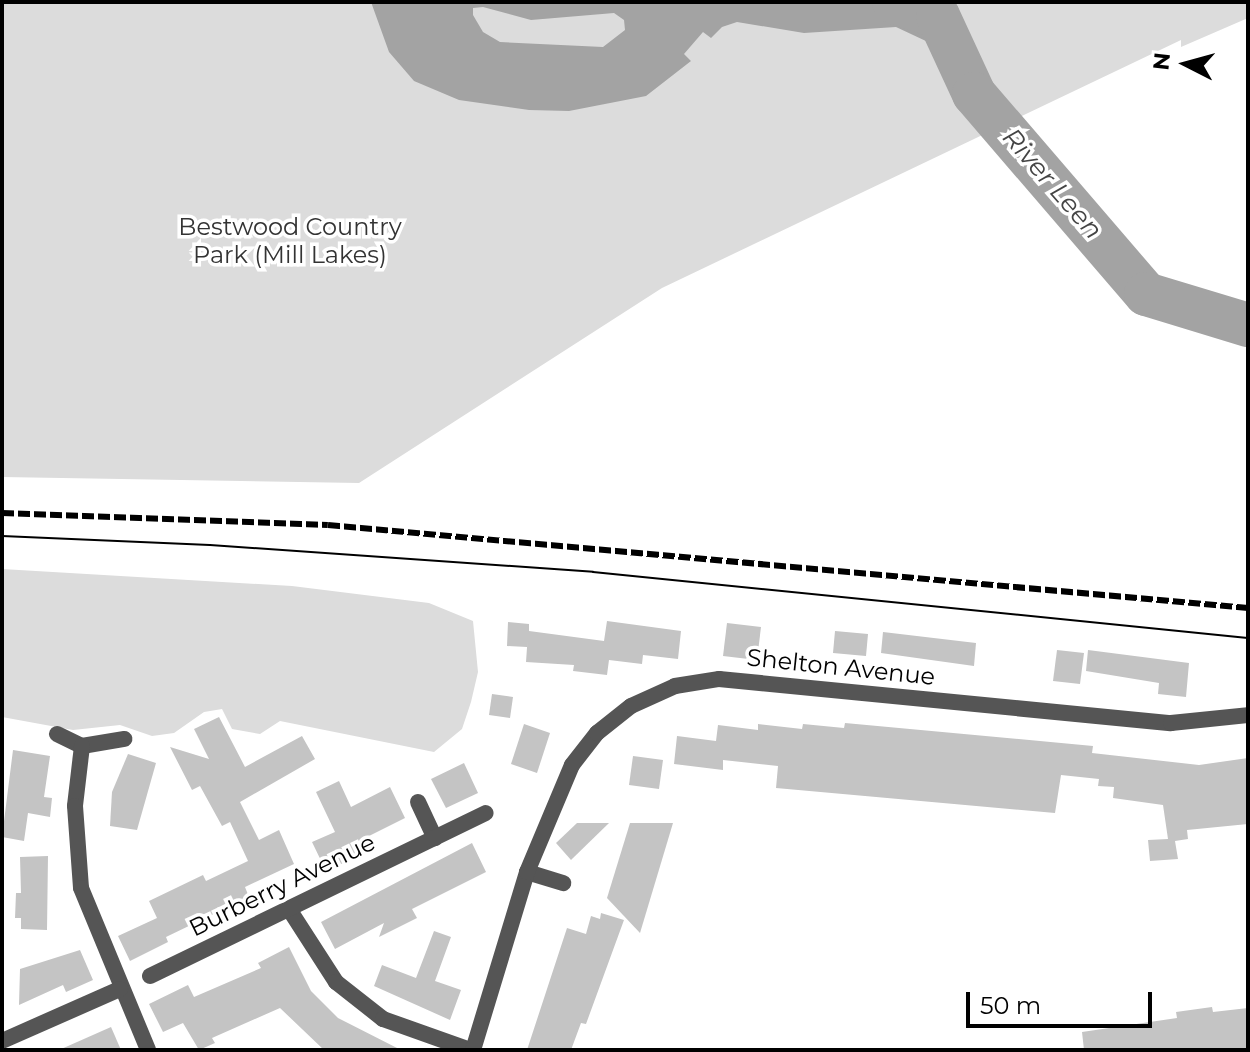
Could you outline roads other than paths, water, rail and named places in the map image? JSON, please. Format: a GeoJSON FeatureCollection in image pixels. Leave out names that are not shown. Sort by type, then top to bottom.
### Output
{"type":"FeatureCollection","features":[{"type":"Feature","properties":{"kind":"street","name":"Shelton Avenue"},"geometry":{"type":"LineString","coordinates":[[472,1050],[527,872],[572,765],[597,733],[631,706],[675,686],[719,679],[1171,723],[1248,715]]}},
{"type":"Feature","properties":{"kind":"street"},"geometry":{"type":"LineString","coordinates":[[57,734],[82,746],[124,739]]}},
{"type":"Feature","properties":{"kind":"street"},"geometry":{"type":"LineString","coordinates":[[82,746],[75,806],[77,862],[91,923],[148,1050]]}},
{"type":"Feature","properties":{"kind":"street"},"geometry":{"type":"LineString","coordinates":[[418,802],[435,838]]}},
{"type":"Feature","properties":{"kind":"street","name":"Burberry Avenue"},"geometry":{"type":"LineString","coordinates":[[150,976],[485,813]]}},
{"type":"Feature","properties":{"kind":"street"},"geometry":{"type":"LineString","coordinates":[[527,872],[563,883]]}},
{"type":"Feature","properties":{"kind":"street"},"geometry":{"type":"LineString","coordinates":[[289,909],[336,982],[383,1019],[472,1050]]}},
{"type":"Feature","properties":{"kind":"street"},"geometry":{"type":"LineString","coordinates":[[2,1041],[120,989]]}},
{"type":"Feature","properties":{"kind":"waterway","name":"River Leen"},"geometry":{"type":"LineString","coordinates":[[894,2],[938,16],[974,94],[1146,294],[1248,325]]}},
{"type":"Feature","properties":{"kind":"tram line"},"geometry":{"type":"LineString","coordinates":[[2,536],[210,545],[593,572],[1248,638]]}},
{"type":"Feature","properties":{"kind":"railway"},"geometry":{"type":"LineString","coordinates":[[2,513],[328,525],[1248,608]]}},
{"type":"Feature","properties":{"kind":"park label","name":"Bestwood Country Park (Mill Lakes)"},"geometry":{"type":"Point","coordinates":[290,241]}}]}
